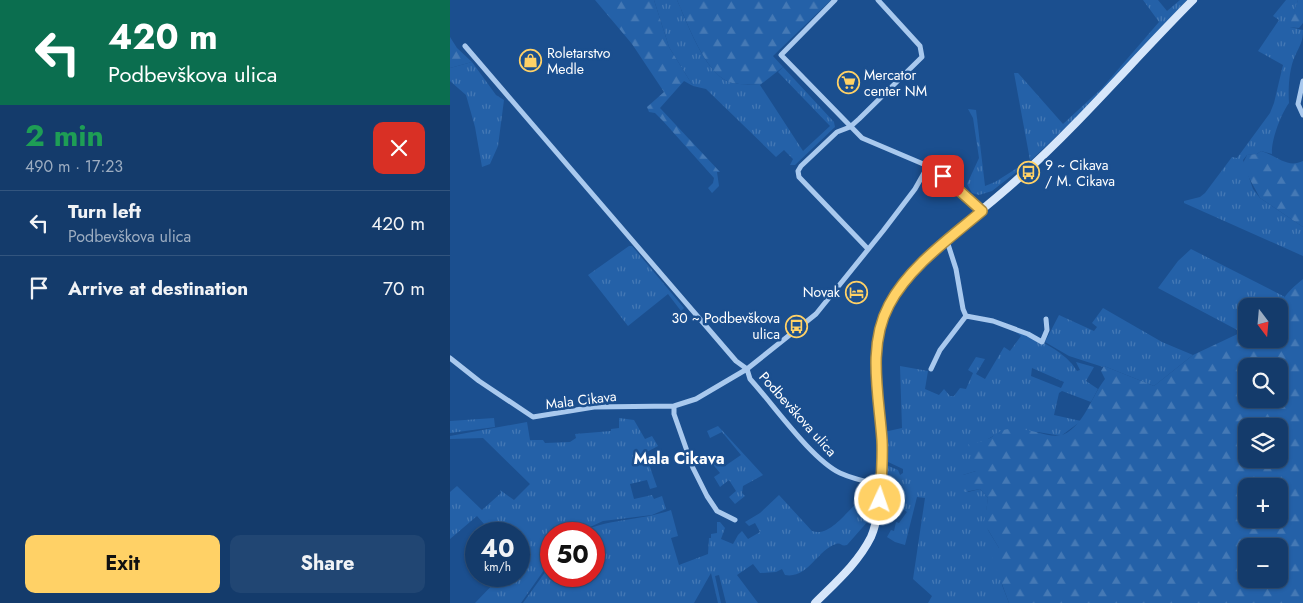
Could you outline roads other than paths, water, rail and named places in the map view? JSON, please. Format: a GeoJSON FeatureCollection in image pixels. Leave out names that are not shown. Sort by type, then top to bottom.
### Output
{"type":"FeatureCollection","features":[{"type":"Feature","properties":{"kind":"main road"},"geometry":{"type":"LineString","coordinates":[[816,603],[852,567],[872,535],[877,518],[881,486],[882,440],[876,376],[882,325],[889,305],[901,286],[947,241],[1073,127],[1192,0]]}},
{"type":"Feature","properties":{"kind":"street"},"geometry":{"type":"LineString","coordinates":[[835,0],[781,55],[850,127],[869,142],[928,166],[960,188],[982,211]]}},
{"type":"Feature","properties":{"kind":"street"},"geometry":{"type":"LineString","coordinates":[[868,249],[800,176],[798,171],[800,166],[837,132],[850,127],[922,57],[920,46],[878,0]]}},
{"type":"Feature","properties":{"kind":"street"},"geometry":{"type":"LineString","coordinates":[[465,46],[736,361],[747,369]]}},
{"type":"Feature","properties":{"kind":"street"},"geometry":{"type":"LineString","coordinates":[[1303,81],[1298,104],[1303,115]]}},
{"type":"Feature","properties":{"kind":"street","name":"Podbevškova ulica"},"geometry":{"type":"LineString","coordinates":[[881,486],[840,473],[831,467],[805,442],[750,379],[747,369],[816,314],[915,189],[928,166]]}},
{"type":"Feature","properties":{"kind":"street"},"geometry":{"type":"LineString","coordinates":[[947,241],[956,268],[962,309],[966,316]]}},
{"type":"Feature","properties":{"kind":"street"},"geometry":{"type":"LineString","coordinates":[[966,316],[993,320],[1028,334],[1042,342],[1048,330],[1046,319]]}},
{"type":"Feature","properties":{"kind":"street"},"geometry":{"type":"LineString","coordinates":[[931,369],[940,350],[966,316]]}},
{"type":"Feature","properties":{"kind":"street","name":"Mala Cikava"},"geometry":{"type":"LineString","coordinates":[[450,358],[479,381],[533,417],[604,406],[674,406],[696,399],[747,369]]}},
{"type":"Feature","properties":{"kind":"street"},"geometry":{"type":"LineString","coordinates":[[674,406],[674,414],[702,489],[717,510],[735,520]]}},
{"type":"Feature","properties":{"kind":"place","name":"Roletarstvo Medle"},"geometry":{"type":"Point","coordinates":[531,61]}},
{"type":"Feature","properties":{"kind":"place","name":"Mercator center NM"},"geometry":{"type":"Point","coordinates":[848,83]}},
{"type":"Feature","properties":{"kind":"place","name":"9 ~ Cikava / M. Cikava"},"geometry":{"type":"Point","coordinates":[1029,173]}},
{"type":"Feature","properties":{"kind":"place","name":"Novak"},"geometry":{"type":"Point","coordinates":[856,292]}},
{"type":"Feature","properties":{"kind":"place","name":"30 ~ Podbevškova ulica"},"geometry":{"type":"Point","coordinates":[796,326]}},
{"type":"Feature","properties":{"kind":"district","name":"Mala Cikava"},"geometry":{"type":"Point","coordinates":[679,458]}}]}
